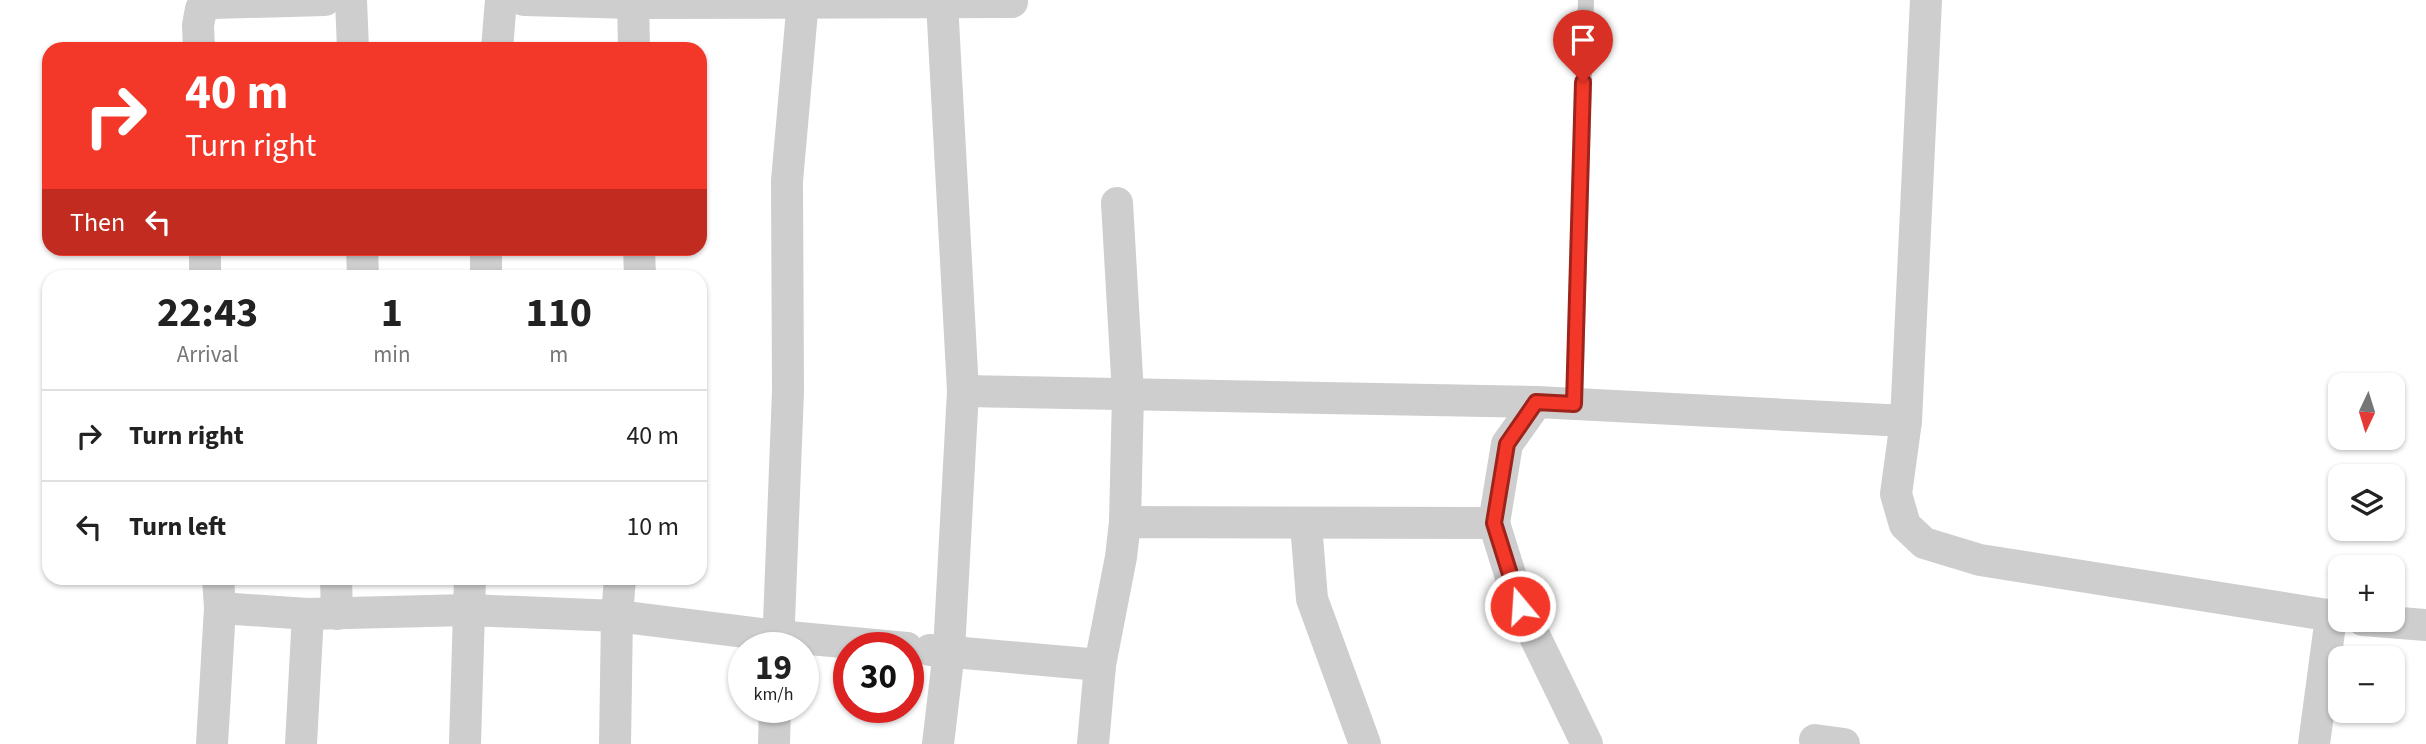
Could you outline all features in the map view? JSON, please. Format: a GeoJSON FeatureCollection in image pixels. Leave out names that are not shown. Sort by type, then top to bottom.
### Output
{"type":"FeatureCollection","features":[{"type":"Feature","properties":{"kind":"street"},"geometry":{"type":"LineString","coordinates":[[199,42],[201,9],[213,3],[325,0]]}},
{"type":"Feature","properties":{"kind":"street"},"geometry":{"type":"LineString","coordinates":[[351,0],[353,42]]}},
{"type":"Feature","properties":{"kind":"street"},"geometry":{"type":"LineString","coordinates":[[498,42],[501,0]]}},
{"type":"Feature","properties":{"kind":"street"},"geometry":{"type":"LineString","coordinates":[[524,0],[1012,2]]}},
{"type":"Feature","properties":{"kind":"street"},"geometry":{"type":"LineString","coordinates":[[1926,0],[1906,421],[1896,494],[1905,525],[1924,543],[1980,560],[2328,616]]}},
{"type":"Feature","properties":{"kind":"street"},"geometry":{"type":"LineString","coordinates":[[633,2],[634,42]]}},
{"type":"Feature","properties":{"kind":"street"},"geometry":{"type":"LineString","coordinates":[[778,632],[788,391],[787,180],[803,2]]}},
{"type":"Feature","properties":{"kind":"street"},"geometry":{"type":"LineString","coordinates":[[938,744],[949,651],[962,391],[942,2]]}},
{"type":"Feature","properties":{"kind":"street"},"geometry":{"type":"LineString","coordinates":[[1093,744],[1100,665],[1125,522],[1128,394],[1117,203]]}},
{"type":"Feature","properties":{"kind":"street"},"geometry":{"type":"LineString","coordinates":[[962,391],[1536,402],[1906,421]]}},
{"type":"Feature","properties":{"kind":"street"},"geometry":{"type":"LineString","coordinates":[[1536,402],[1507,444],[1494,523],[1520,606],[1587,744]]}},
{"type":"Feature","properties":{"kind":"street"},"geometry":{"type":"LineString","coordinates":[[1125,522],[1494,523]]}},
{"type":"Feature","properties":{"kind":"street"},"geometry":{"type":"LineString","coordinates":[[1306,524],[1312,599],[1365,744]]}},
{"type":"Feature","properties":{"kind":"street"},"geometry":{"type":"LineString","coordinates":[[301,744],[323,614],[333,585]]}},
{"type":"Feature","properties":{"kind":"street"},"geometry":{"type":"LineString","coordinates":[[465,744],[470,585]]}},
{"type":"Feature","properties":{"kind":"street"},"geometry":{"type":"LineString","coordinates":[[615,744],[619,585]]}},
{"type":"Feature","properties":{"kind":"street"},"geometry":{"type":"LineString","coordinates":[[212,744],[219,593],[323,614],[468,610],[617,616],[728,634]]}},
{"type":"Feature","properties":{"kind":"street"},"geometry":{"type":"LineString","coordinates":[[2405,623],[2426,625]]}},
{"type":"Feature","properties":{"kind":"street"},"geometry":{"type":"LineString","coordinates":[[2314,744],[2333,632]]}},
{"type":"Feature","properties":{"kind":"street"},"geometry":{"type":"LineString","coordinates":[[924,649],[1100,665]]}},
{"type":"Feature","properties":{"kind":"street"},"geometry":{"type":"LineString","coordinates":[[774,744],[775,723]]}},
{"type":"Feature","properties":{"kind":"lane"},"geometry":{"type":"LineString","coordinates":[[1574,404],[1586,0]]}},
{"type":"Feature","properties":{"kind":"route"},"geometry":{"type":"LineString","coordinates":[[1520,606],[1494,523],[1507,444],[1536,402],[1574,404],[1583,82]]}}]}
